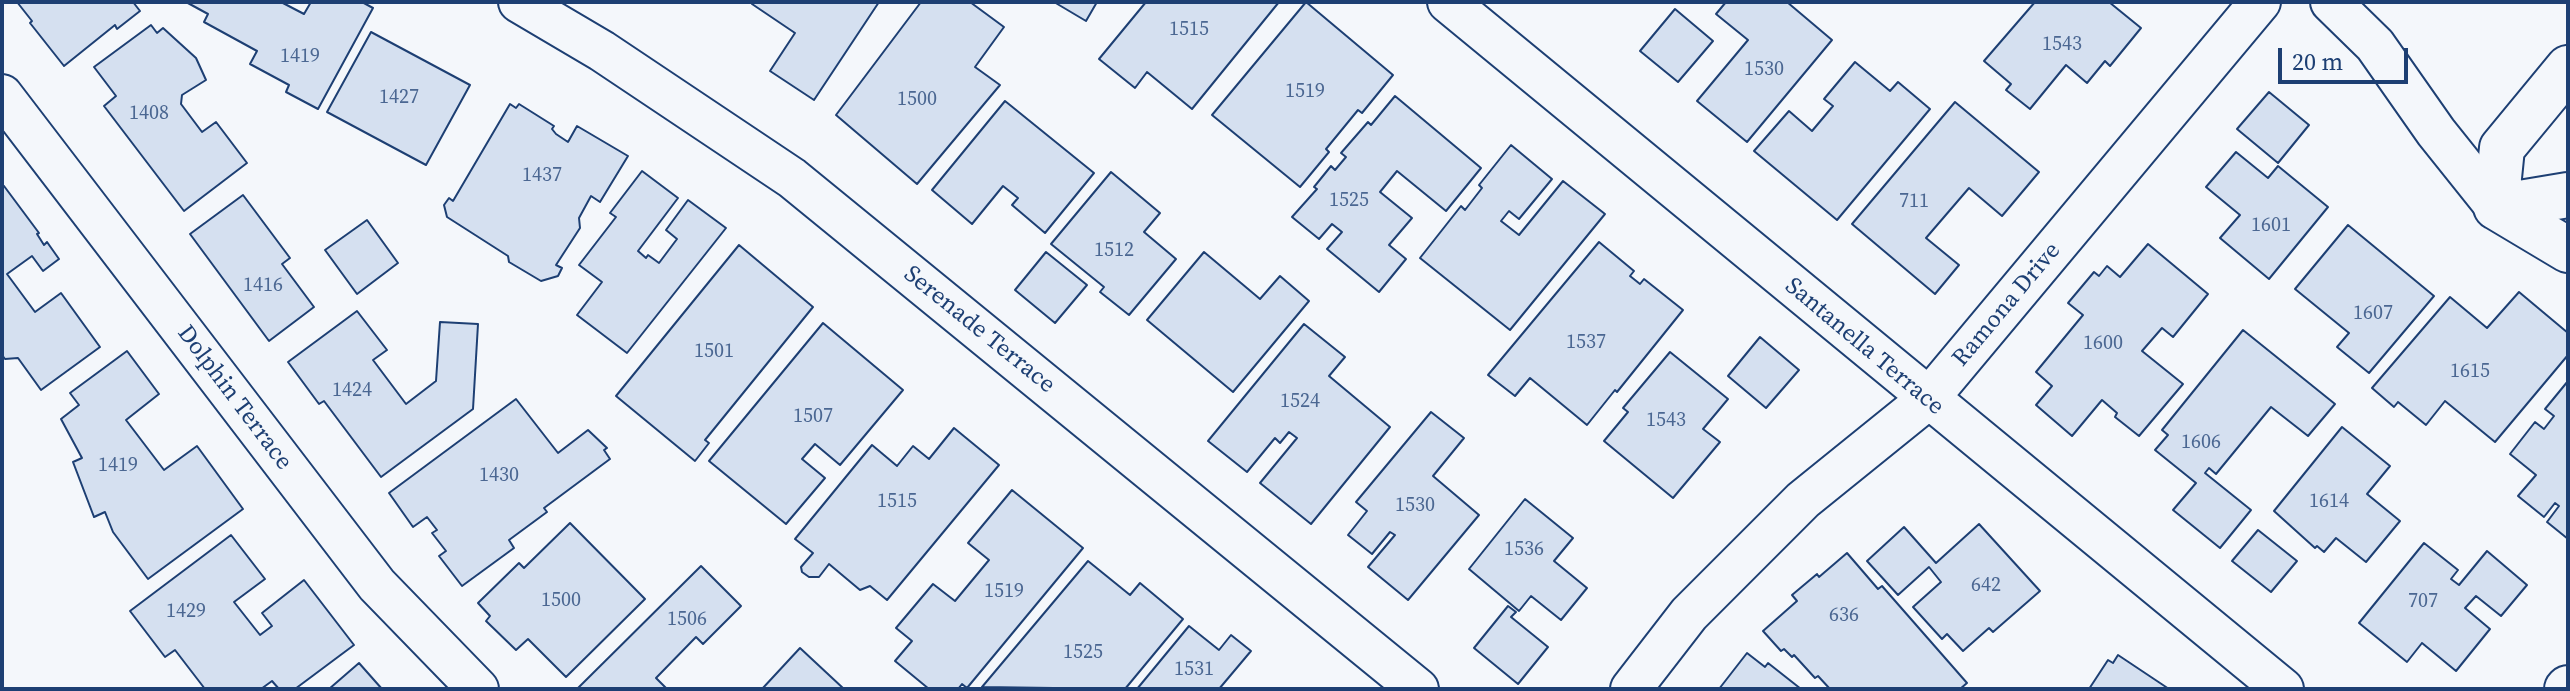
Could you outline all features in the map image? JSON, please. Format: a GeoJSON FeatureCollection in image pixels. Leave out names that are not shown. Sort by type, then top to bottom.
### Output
{"type":"FeatureCollection","features":[{"type":"Feature","properties":{"kind":"street","name":"Serenade Terrace"},"geometry":{"type":"LineString","coordinates":[[519,2],[602,51],[792,178],[1418,689]]}},
{"type":"Feature","properties":{"kind":"street","name":"Santanella Terrace"},"geometry":{"type":"LineString","coordinates":[[1448,2],[2283,689]]}},
{"type":"Feature","properties":{"kind":"street","name":"Ramona Drive"},"geometry":{"type":"LineString","coordinates":[[1631,689],[1689,614],[1803,500],[1928,399],[2260,2]]}},
{"type":"Feature","properties":{"kind":"street"},"geometry":{"type":"LineString","coordinates":[[2331,2],[2375,45],[2436,132],[2496,207],[2568,250]]}},
{"type":"Feature","properties":{"kind":"street"},"geometry":{"type":"LineString","coordinates":[[2496,207],[2502,148],[2568,68]]}},
{"type":"Feature","properties":{"kind":"street","name":"Dolphin Terrace"},"geometry":{"type":"LineString","coordinates":[[2,95],[377,585],[478,689]]}},
{"type":"Feature","properties":{"kind":"street"},"geometry":{"type":"LineString","coordinates":[[2496,207],[2568,195]]}},
{"type":"Feature","properties":{"kind":"building"},"geometry":{"type":"Polygon","coordinates":[[[17,2],[133,2],[140,11],[117,29],[115,25],[64,66],[17,2]]]}},
{"type":"Feature","properties":{"kind":"building"},"geometry":{"type":"Polygon","coordinates":[[[186,2],[281,2],[304,14],[311,2],[362,2],[373,8],[318,109],[286,92],[289,85],[250,64],[257,51],[204,22],[208,14],[186,2]]]}},
{"type":"Feature","properties":{"kind":"building"},"geometry":{"type":"Polygon","coordinates":[[[879,2],[814,100],[770,71],[795,33],[752,4],[879,2]]]}},
{"type":"Feature","properties":{"kind":"building"},"geometry":{"type":"Polygon","coordinates":[[[921,2],[970,2],[1004,27],[975,67],[1000,85],[917,184],[836,115],[921,2]]]}},
{"type":"Feature","properties":{"kind":"building"},"geometry":{"type":"Polygon","coordinates":[[[1054,2],[1097,2],[1086,21],[1054,2]]]}},
{"type":"Feature","properties":{"kind":"building"},"geometry":{"type":"Polygon","coordinates":[[[1146,2],[1279,2],[1192,109],[1147,72],[1135,88],[1099,59],[1146,2]]]}},
{"type":"Feature","properties":{"kind":"building"},"geometry":{"type":"Polygon","coordinates":[[[1306,2],[1393,75],[1362,113],[1358,110],[1300,187],[1212,115],[1306,2]]]}},
{"type":"Feature","properties":{"kind":"building"},"geometry":{"type":"Polygon","coordinates":[[[1726,2],[1787,2],[1832,40],[1747,142],[1697,101],[1748,40],[1716,14],[1726,2]]]}},
{"type":"Feature","properties":{"kind":"building"},"geometry":{"type":"Polygon","coordinates":[[[2035,2],[2109,2],[2141,28],[2110,66],[2105,61],[2087,83],[2066,65],[2030,109],[2006,90],[2011,84],[1984,61],[2035,2]]]}},
{"type":"Feature","properties":{"kind":"building"},"geometry":{"type":"Polygon","coordinates":[[[1675,9],[1713,41],[1678,82],[1640,51],[1675,9]]]}},
{"type":"Feature","properties":{"kind":"building"},"geometry":{"type":"Polygon","coordinates":[[[151,25],[157,33],[163,28],[196,58],[206,80],[182,95],[181,104],[202,132],[216,122],[247,163],[184,211],[104,106],[116,96],[94,67],[151,25]]]}},
{"type":"Feature","properties":{"kind":"building"},"geometry":{"type":"Polygon","coordinates":[[[371,32],[470,85],[426,165],[327,112],[371,32]]]}},
{"type":"Feature","properties":{"kind":"building"},"geometry":{"type":"Polygon","coordinates":[[[1855,62],[1890,91],[1898,82],[1930,109],[1837,220],[1754,151],[1789,111],[1812,131],[1833,106],[1824,99],[1855,62]]]}},
{"type":"Feature","properties":{"kind":"building"},"geometry":{"type":"Polygon","coordinates":[[[2269,92],[2309,125],[2278,163],[2237,129],[2269,92]]]}},
{"type":"Feature","properties":{"kind":"building"},"geometry":{"type":"Polygon","coordinates":[[[1395,96],[1481,168],[1446,211],[1397,171],[1380,192],[1412,218],[1389,245],[1406,259],[1379,292],[1327,249],[1342,232],[1332,224],[1319,239],[1292,217],[1317,189],[1314,187],[1331,166],[1335,170],[1346,157],[1341,153],[1368,122],[1371,125],[1395,96]]]}},
{"type":"Feature","properties":{"kind":"building"},"geometry":{"type":"Polygon","coordinates":[[[1005,101],[1094,173],[1045,233],[1012,205],[1018,198],[1003,186],[972,224],[932,190],[1005,101]]]}},
{"type":"Feature","properties":{"kind":"building"},"geometry":{"type":"Polygon","coordinates":[[[1955,102],[2039,172],[2002,216],[1969,188],[1926,238],[1959,265],[1935,294],[1852,224],[1955,102]]]}},
{"type":"Feature","properties":{"kind":"building"},"geometry":{"type":"Polygon","coordinates":[[[510,104],[516,108],[519,104],[554,126],[552,129],[556,134],[568,142],[577,126],[628,156],[600,202],[591,196],[579,218],[580,228],[556,265],[562,268],[558,276],[541,281],[447,217],[444,205],[449,198],[453,201],[510,104]]]}},
{"type":"Feature","properties":{"kind":"building"},"geometry":{"type":"Polygon","coordinates":[[[1511,145],[1552,179],[1519,219],[1509,211],[1501,221],[1519,235],[1563,181],[1605,214],[1510,330],[1420,258],[1461,206],[1465,210],[1482,188],[1479,185],[1511,145]]]}},
{"type":"Feature","properties":{"kind":"building"},"geometry":{"type":"Polygon","coordinates":[[[2236,152],[2268,178],[2278,166],[2328,207],[2269,279],[2220,238],[2240,215],[2206,187],[2236,152]]]}},
{"type":"Feature","properties":{"kind":"building"},"geometry":{"type":"Polygon","coordinates":[[[642,171],[678,198],[638,251],[646,258],[648,255],[659,263],[677,239],[666,230],[688,200],[726,228],[627,353],[577,315],[602,282],[579,265],[616,217],[610,213],[642,171]]]}},
{"type":"Feature","properties":{"kind":"building"},"geometry":{"type":"Polygon","coordinates":[[[1111,172],[1160,213],[1144,232],[1176,259],[1129,315],[1100,292],[1104,287],[1051,244],[1111,172]]]}},
{"type":"Feature","properties":{"kind":"building"},"geometry":{"type":"Polygon","coordinates":[[[4,186],[39,233],[44,245],[47,242],[59,259],[43,271],[32,256],[7,274],[35,312],[61,293],[100,347],[41,390],[18,358],[5,359],[2,355],[4,186]]]}},
{"type":"Feature","properties":{"kind":"building"},"geometry":{"type":"Polygon","coordinates":[[[243,195],[290,258],[282,264],[314,307],[269,341],[190,234],[243,195]]]}},
{"type":"Feature","properties":{"kind":"building"},"geometry":{"type":"Polygon","coordinates":[[[367,220],[398,263],[357,294],[325,250],[367,220]]]}},
{"type":"Feature","properties":{"kind":"building"},"geometry":{"type":"Polygon","coordinates":[[[2348,225],[2434,296],[2369,373],[2337,347],[2349,333],[2295,289],[2348,225]]]}},
{"type":"Feature","properties":{"kind":"building"},"geometry":{"type":"Polygon","coordinates":[[[1599,242],[1634,271],[1630,276],[1640,284],[1644,279],[1683,310],[1587,425],[1530,378],[1515,396],[1488,375],[1599,242]]]}},
{"type":"Feature","properties":{"kind":"building"},"geometry":{"type":"Polygon","coordinates":[[[2148,244],[2208,294],[2173,337],[2162,328],[2142,351],[2183,384],[2139,436],[2115,417],[2117,413],[2102,400],[2072,436],[2036,405],[2052,386],[2036,372],[2083,315],[2068,303],[2094,272],[2099,276],[2107,266],[2120,277],[2148,244]]]}},
{"type":"Feature","properties":{"kind":"building"},"geometry":{"type":"Polygon","coordinates":[[[739,245],[813,307],[705,440],[709,443],[695,461],[616,396],[739,245]]]}},
{"type":"Feature","properties":{"kind":"building"},"geometry":{"type":"Polygon","coordinates":[[[1046,252],[1087,285],[1055,323],[1015,290],[1046,252]]]}},
{"type":"Feature","properties":{"kind":"building"},"geometry":{"type":"Polygon","coordinates":[[[1204,252],[1260,299],[1280,276],[1309,301],[1233,392],[1147,320],[1204,252]]]}},
{"type":"Feature","properties":{"kind":"building"},"geometry":{"type":"Polygon","coordinates":[[[2519,292],[2568,333],[2568,355],[2495,442],[2445,401],[2426,425],[2398,402],[2394,407],[2372,388],[2450,297],[2487,328],[2519,292]]]}},
{"type":"Feature","properties":{"kind":"building"},"geometry":{"type":"Polygon","coordinates":[[[357,311],[387,350],[373,360],[406,404],[436,381],[440,322],[478,324],[473,409],[381,477],[324,401],[319,404],[288,362],[357,311]]]}},
{"type":"Feature","properties":{"kind":"building"},"geometry":{"type":"Polygon","coordinates":[[[823,323],[903,390],[840,465],[815,444],[802,459],[825,478],[786,524],[709,461],[823,323]]]}},
{"type":"Feature","properties":{"kind":"building"},"geometry":{"type":"Polygon","coordinates":[[[1304,324],[1345,357],[1329,376],[1390,427],[1311,524],[1260,483],[1297,438],[1289,432],[1280,443],[1275,438],[1247,472],[1208,441],[1304,324]]]}},
{"type":"Feature","properties":{"kind":"building"},"geometry":{"type":"Polygon","coordinates":[[[2243,330],[2335,404],[2308,436],[2271,407],[2216,474],[2209,468],[2205,473],[2251,510],[2220,548],[2173,510],[2196,483],[2155,450],[2168,435],[2162,430],[2243,330]]]}},
{"type":"Feature","properties":{"kind":"building"},"geometry":{"type":"Polygon","coordinates":[[[1760,337],[1799,370],[1766,408],[1728,376],[1760,337]]]}},
{"type":"Feature","properties":{"kind":"building"},"geometry":{"type":"Polygon","coordinates":[[[127,351],[159,394],[126,420],[164,470],[197,446],[243,509],[148,579],[113,532],[105,512],[94,517],[73,462],[82,458],[61,419],[79,405],[70,393],[127,351]]]}},
{"type":"Feature","properties":{"kind":"building"},"geometry":{"type":"Polygon","coordinates":[[[1670,352],[1728,399],[1703,429],[1720,442],[1673,498],[1604,441],[1628,412],[1623,408],[1670,352]]]}},
{"type":"Feature","properties":{"kind":"building"},"geometry":{"type":"Polygon","coordinates":[[[2568,381],[2568,539],[2547,522],[2559,506],[2555,503],[2544,517],[2518,496],[2536,475],[2510,454],[2535,422],[2544,429],[2554,416],[2545,409],[2568,381]]]}},
{"type":"Feature","properties":{"kind":"building"},"geometry":{"type":"Polygon","coordinates":[[[516,399],[558,453],[588,430],[607,448],[604,450],[610,459],[544,508],[547,512],[509,540],[514,548],[462,586],[439,556],[446,551],[432,533],[437,530],[427,517],[413,527],[389,493],[516,399]]]}},
{"type":"Feature","properties":{"kind":"building"},"geometry":{"type":"Polygon","coordinates":[[[1431,412],[1464,438],[1433,476],[1479,515],[1408,600],[1368,567],[1395,535],[1390,532],[1372,554],[1348,535],[1367,511],[1356,502],[1431,412]]]}},
{"type":"Feature","properties":{"kind":"building"},"geometry":{"type":"Polygon","coordinates":[[[2342,427],[2390,466],[2367,494],[2400,521],[2366,562],[2336,538],[2324,552],[2317,546],[2315,548],[2274,511],[2342,427]]]}},
{"type":"Feature","properties":{"kind":"building"},"geometry":{"type":"Polygon","coordinates":[[[954,428],[999,465],[887,600],[870,586],[860,590],[829,564],[819,577],[809,577],[802,572],[801,567],[813,553],[795,539],[872,445],[897,466],[913,446],[929,459],[954,428]]]}},
{"type":"Feature","properties":{"kind":"building"},"geometry":{"type":"Polygon","coordinates":[[[1012,490],[1083,548],[967,688],[962,684],[958,689],[929,689],[895,661],[912,641],[896,628],[933,584],[955,601],[989,560],[968,543],[1012,490]]]}},
{"type":"Feature","properties":{"kind":"building"},"geometry":{"type":"Polygon","coordinates":[[[1525,499],[1573,538],[1554,561],[1587,588],[1561,620],[1531,596],[1519,611],[1469,569],[1525,499]]]}},
{"type":"Feature","properties":{"kind":"building"},"geometry":{"type":"Polygon","coordinates":[[[570,523],[645,599],[566,677],[528,639],[516,650],[486,621],[490,616],[478,603],[519,563],[524,568],[570,523]]]}},
{"type":"Feature","properties":{"kind":"building"},"geometry":{"type":"Polygon","coordinates":[[[1979,524],[2040,591],[1993,632],[1989,628],[1963,651],[1947,634],[1942,639],[1913,607],[1941,582],[1929,567],[1898,595],[1867,561],[1904,527],[1936,563],[1979,524]]]}},
{"type":"Feature","properties":{"kind":"building"},"geometry":{"type":"Polygon","coordinates":[[[2258,530],[2297,561],[2271,592],[2232,561],[2258,530]]]}},
{"type":"Feature","properties":{"kind":"building"},"geometry":{"type":"Polygon","coordinates":[[[231,535],[265,579],[234,602],[260,635],[272,626],[262,613],[304,580],[354,645],[295,689],[279,689],[272,681],[261,689],[205,689],[175,650],[165,657],[130,611],[231,535]]]}},
{"type":"Feature","properties":{"kind":"building"},"geometry":{"type":"Polygon","coordinates":[[[2424,543],[2458,570],[2451,579],[2459,585],[2487,551],[2527,585],[2501,616],[2476,596],[2465,608],[2490,629],[2456,671],[2422,643],[2407,662],[2359,623],[2424,543]]]}},
{"type":"Feature","properties":{"kind":"building"},"geometry":{"type":"Polygon","coordinates":[[[1847,553],[1878,589],[1882,586],[1967,683],[1960,689],[1830,689],[1794,655],[1792,657],[1784,649],[1781,651],[1763,631],[1797,601],[1792,595],[1847,553]]]}},
{"type":"Feature","properties":{"kind":"building"},"geometry":{"type":"Polygon","coordinates":[[[1088,561],[1130,595],[1140,583],[1183,619],[1125,689],[982,687],[1088,561]]]}},
{"type":"Feature","properties":{"kind":"building"},"geometry":{"type":"Polygon","coordinates":[[[701,566],[741,606],[703,644],[696,637],[656,678],[667,689],[577,689],[701,566]]]}},
{"type":"Feature","properties":{"kind":"building"},"geometry":{"type":"Polygon","coordinates":[[[1508,606],[1516,612],[1511,617],[1548,647],[1518,684],[1474,648],[1508,606]]]}},
{"type":"Feature","properties":{"kind":"building"},"geometry":{"type":"Polygon","coordinates":[[[1189,626],[1219,650],[1231,635],[1251,651],[1219,689],[1137,689],[1189,626]]]}},
{"type":"Feature","properties":{"kind":"building"},"geometry":{"type":"Polygon","coordinates":[[[800,648],[844,689],[762,689],[800,648]]]}},
{"type":"Feature","properties":{"kind":"building"},"geometry":{"type":"Polygon","coordinates":[[[1747,653],[1765,667],[1768,663],[1801,689],[1719,689],[1747,653]]]}},
{"type":"Feature","properties":{"kind":"building"},"geometry":{"type":"Polygon","coordinates":[[[2118,655],[2169,689],[2089,689],[2108,660],[2113,663],[2118,655]]]}},
{"type":"Feature","properties":{"kind":"building"},"geometry":{"type":"Polygon","coordinates":[[[359,663],[382,689],[329,689],[359,663]]]}}]}
